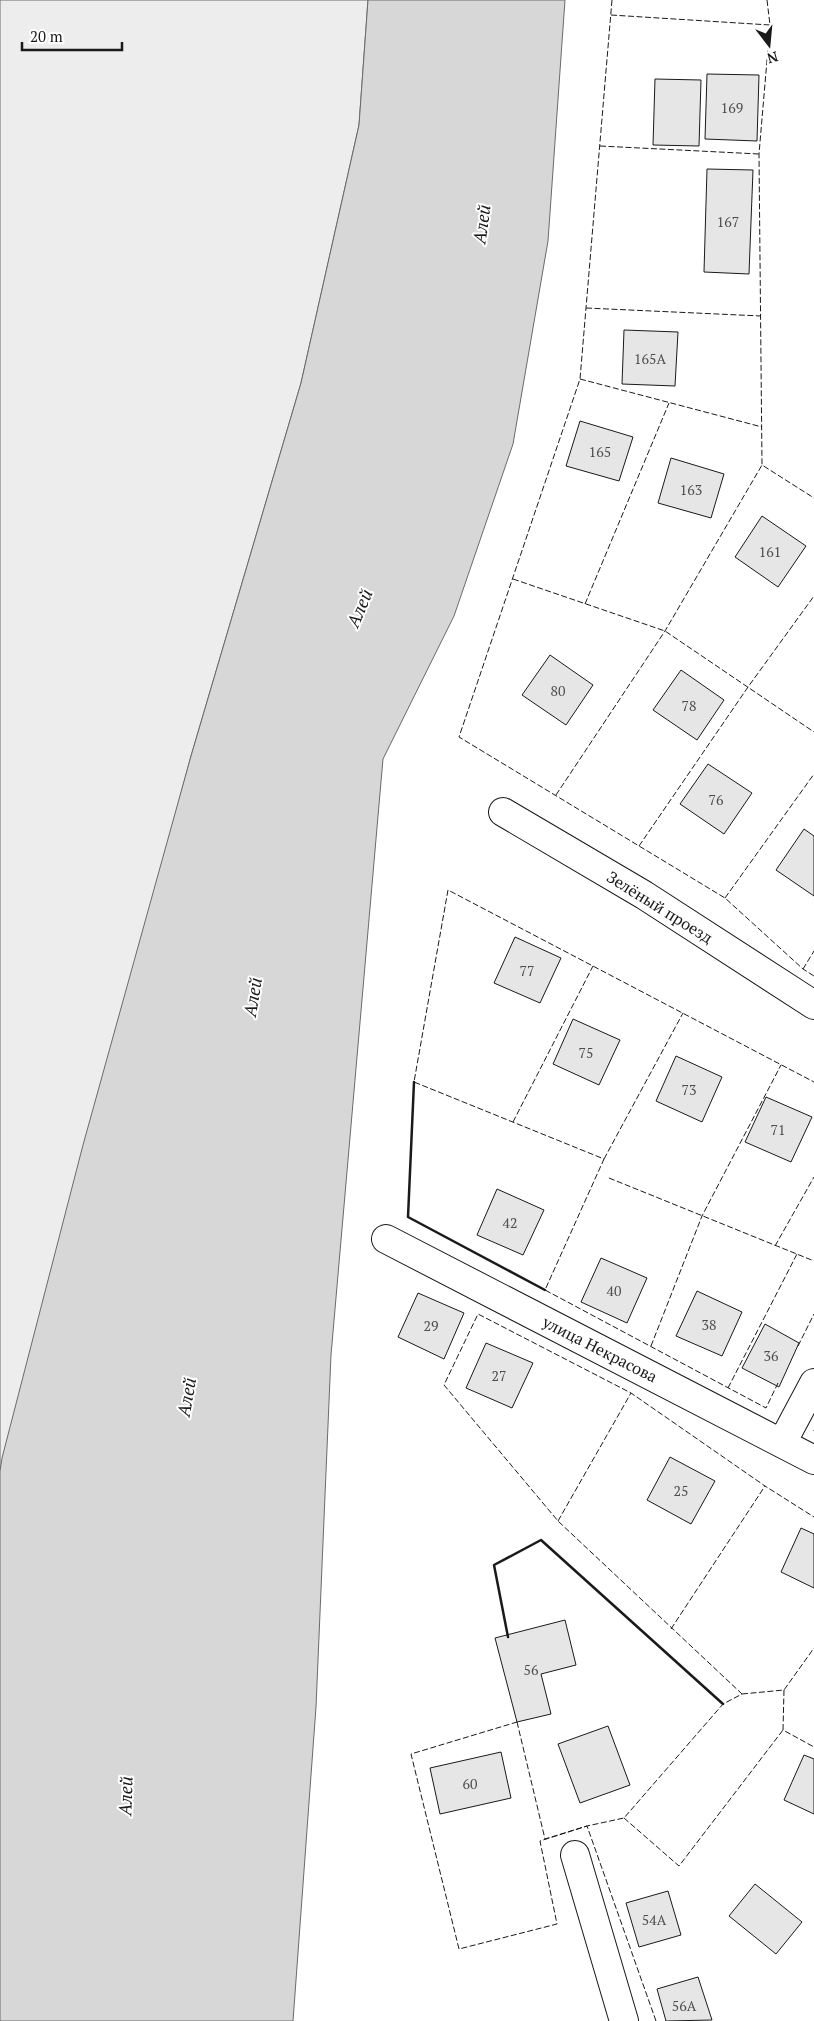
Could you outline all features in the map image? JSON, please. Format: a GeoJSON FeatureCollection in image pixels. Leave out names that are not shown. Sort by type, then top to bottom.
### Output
{"type":"FeatureCollection","features":[{"type":"Feature","properties":{"kind":"street","name":"Зелёный проезд"},"geometry":{"type":"LineString","coordinates":[[503,812],[644,895],[814,1005]]}},
{"type":"Feature","properties":{"kind":"street","name":"улица Некрасова"},"geometry":{"type":"LineString","coordinates":[[386,1239],[814,1460]]}},
{"type":"Feature","properties":{"kind":"street"},"geometry":{"type":"LineString","coordinates":[[782,1443],[814,1383]]}},
{"type":"Feature","properties":{"kind":"street"},"geometry":{"type":"LineString","coordinates":[[575,1856],[624,2021]]}},
{"type":"Feature","properties":{"kind":"shaded area"},"geometry":{"type":"Polygon","coordinates":[[[0,0],[368,0],[359,125],[301,383],[191,756],[0,1471],[0,0]]]}},
{"type":"Feature","properties":{"kind":"water","name":"Алей"},"geometry":{"type":"Polygon","coordinates":[[[368,0],[565,0],[548,241],[513,444],[454,616],[383,759],[331,1355],[316,1707],[293,2021],[0,2021],[0,1471],[2,1458],[83,1145],[191,756],[301,383],[359,125],[368,0]]]}},
{"type":"Feature","properties":{"kind":"building"},"geometry":{"type":"Polygon","coordinates":[[[707,74],[759,75],[757,141],[705,139],[707,74]]]}},
{"type":"Feature","properties":{"kind":"building"},"geometry":{"type":"Polygon","coordinates":[[[655,79],[701,80],[699,146],[653,145],[655,79]]]}},
{"type":"Feature","properties":{"kind":"building"},"geometry":{"type":"Polygon","coordinates":[[[707,169],[753,170],[749,274],[704,272],[707,169]]]}},
{"type":"Feature","properties":{"kind":"building"},"geometry":{"type":"Polygon","coordinates":[[[624,330],[678,332],[675,386],[622,384],[624,330]]]}},
{"type":"Feature","properties":{"kind":"building"},"geometry":{"type":"Polygon","coordinates":[[[580,421],[633,437],[619,481],[566,466],[580,421]]]}},
{"type":"Feature","properties":{"kind":"building"},"geometry":{"type":"Polygon","coordinates":[[[671,458],[724,474],[711,518],[658,503],[671,458]]]}},
{"type":"Feature","properties":{"kind":"building"},"geometry":{"type":"Polygon","coordinates":[[[762,516],[806,546],[778,587],[735,557],[762,516]]]}},
{"type":"Feature","properties":{"kind":"building"},"geometry":{"type":"Polygon","coordinates":[[[550,655],[593,685],[566,725],[522,695],[550,655]]]}},
{"type":"Feature","properties":{"kind":"building"},"geometry":{"type":"Polygon","coordinates":[[[681,670],[724,700],[697,740],[653,710],[681,670]]]}},
{"type":"Feature","properties":{"kind":"building"},"geometry":{"type":"Polygon","coordinates":[[[708,764],[752,793],[724,834],[680,804],[708,764]]]}},
{"type":"Feature","properties":{"kind":"building"},"geometry":{"type":"Polygon","coordinates":[[[804,829],[814,836],[814,896],[776,870],[804,829]]]}},
{"type":"Feature","properties":{"kind":"building"},"geometry":{"type":"Polygon","coordinates":[[[515,937],[561,958],[540,1003],[494,983],[515,937]]]}},
{"type":"Feature","properties":{"kind":"building"},"geometry":{"type":"Polygon","coordinates":[[[573,1019],[620,1040],[599,1085],[553,1064],[573,1019]]]}},
{"type":"Feature","properties":{"kind":"building"},"geometry":{"type":"Polygon","coordinates":[[[676,1056],[722,1077],[702,1122],[656,1101],[676,1056]]]}},
{"type":"Feature","properties":{"kind":"building"},"geometry":{"type":"Polygon","coordinates":[[[766,1097],[812,1117],[791,1162],[745,1142],[766,1097]]]}},
{"type":"Feature","properties":{"kind":"building"},"geometry":{"type":"Polygon","coordinates":[[[497,1189],[544,1210],[523,1255],[477,1235],[497,1189]]]}},
{"type":"Feature","properties":{"kind":"building"},"geometry":{"type":"Polygon","coordinates":[[[601,1258],[647,1278],[627,1323],[581,1302],[601,1258]]]}},
{"type":"Feature","properties":{"kind":"building"},"geometry":{"type":"Polygon","coordinates":[[[697,1291],[742,1312],[722,1356],[676,1336],[697,1291]]]}},
{"type":"Feature","properties":{"kind":"building"},"geometry":{"type":"Polygon","coordinates":[[[418,1293],[464,1313],[444,1359],[398,1337],[418,1293]]]}},
{"type":"Feature","properties":{"kind":"building"},"geometry":{"type":"Polygon","coordinates":[[[765,1324],[799,1343],[779,1387],[742,1368],[765,1324]]]}},
{"type":"Feature","properties":{"kind":"building"},"geometry":{"type":"Polygon","coordinates":[[[486,1343],[533,1363],[512,1408],[466,1388],[486,1343]]]}},
{"type":"Feature","properties":{"kind":"building"},"geometry":{"type":"Polygon","coordinates":[[[670,1457],[715,1481],[691,1524],[647,1500],[670,1457]]]}},
{"type":"Feature","properties":{"kind":"building"},"geometry":{"type":"Polygon","coordinates":[[[801,1528],[814,1534],[814,1588],[781,1572],[801,1528]]]}},
{"type":"Feature","properties":{"kind":"building"},"geometry":{"type":"Polygon","coordinates":[[[565,1620],[576,1665],[541,1674],[551,1714],[517,1722],[495,1638],[565,1620]]]}},
{"type":"Feature","properties":{"kind":"building"},"geometry":{"type":"Polygon","coordinates":[[[608,1726],[630,1785],[580,1803],[558,1744],[608,1726]]]}},
{"type":"Feature","properties":{"kind":"building"},"geometry":{"type":"Polygon","coordinates":[[[501,1752],[511,1798],[440,1814],[430,1768],[501,1752]]]}},
{"type":"Feature","properties":{"kind":"building"},"geometry":{"type":"Polygon","coordinates":[[[804,1755],[814,1759],[814,1814],[784,1800],[804,1755]]]}},
{"type":"Feature","properties":{"kind":"building"},"geometry":{"type":"Polygon","coordinates":[[[755,1884],[802,1922],[776,1954],[729,1916],[755,1884]]]}},
{"type":"Feature","properties":{"kind":"building"},"geometry":{"type":"Polygon","coordinates":[[[668,1891],[681,1935],[639,1947],[626,1903],[668,1891]]]}},
{"type":"Feature","properties":{"kind":"building"},"geometry":{"type":"Polygon","coordinates":[[[698,1977],[712,2020],[666,2021],[657,1989],[698,1977]]]}},
{"type":"Feature","properties":{"kind":"fence"},"geometry":{"type":"LineString","coordinates":[[612,0],[580,379],[459,737],[725,898],[803,969],[814,976]]}},
{"type":"Feature","properties":{"kind":"fence"},"geometry":{"type":"LineString","coordinates":[[767,0],[770,25],[759,154],[762,465],[814,498]]}},
{"type":"Feature","properties":{"kind":"fence"},"geometry":{"type":"LineString","coordinates":[[611,15],[770,25]]}},
{"type":"Feature","properties":{"kind":"fence"},"geometry":{"type":"LineString","coordinates":[[600,146],[759,154]]}},
{"type":"Feature","properties":{"kind":"fence"},"geometry":{"type":"LineString","coordinates":[[586,308],[761,316]]}},
{"type":"Feature","properties":{"kind":"fence"},"geometry":{"type":"LineString","coordinates":[[580,379],[762,427]]}},
{"type":"Feature","properties":{"kind":"fence"},"geometry":{"type":"LineString","coordinates":[[585,604],[669,403]]}},
{"type":"Feature","properties":{"kind":"fence"},"geometry":{"type":"LineString","coordinates":[[556,795],[665,631],[762,465]]}},
{"type":"Feature","properties":{"kind":"fence"},"geometry":{"type":"LineString","coordinates":[[513,579],[665,631],[814,732]]}},
{"type":"Feature","properties":{"kind":"fence"},"geometry":{"type":"LineString","coordinates":[[639,846],[748,687],[814,596]]}},
{"type":"Feature","properties":{"kind":"fence"},"geometry":{"type":"LineString","coordinates":[[725,898],[814,774]]}},
{"type":"Feature","properties":{"kind":"fence"},"geometry":{"type":"LineString","coordinates":[[778,1383],[766,1408],[545,1290],[604,1159],[414,1082],[448,890],[814,1082]]}},
{"type":"Feature","properties":{"kind":"fence"},"geometry":{"type":"LineString","coordinates":[[803,969],[814,951]]}},
{"type":"Feature","properties":{"kind":"fence"},"geometry":{"type":"LineString","coordinates":[[513,1122],[593,966]]}},
{"type":"Feature","properties":{"kind":"fence"},"geometry":{"type":"LineString","coordinates":[[604,1159],[683,1013]]}},
{"type":"Feature","properties":{"kind":"fence"},"geometry":{"type":"LineString","coordinates":[[651,1346],[702,1216],[781,1065]]}},
{"type":"Feature","properties":{"kind":"fence"},"geometry":{"type":"LineString","coordinates":[[775,1246],[814,1177]]}},
{"type":"Feature","properties":{"kind":"fence"},"geometry":{"type":"LineString","coordinates":[[609,1178],[814,1261]]}},
{"type":"Feature","properties":{"kind":"fence"},"geometry":{"type":"LineString","coordinates":[[728,1388],[797,1254]]}},
{"type":"Feature","properties":{"kind":"fence"},"geometry":{"type":"LineString","coordinates":[[656,2021],[587,1826],[624,1818],[723,1704],[742,1694],[558,1521],[444,1385],[478,1314],[631,1393],[765,1486],[814,1517]]}},
{"type":"Feature","properties":{"kind":"fence"},"geometry":{"type":"LineString","coordinates":[[798,1346],[814,1314]]}},
{"type":"Feature","properties":{"kind":"fence"},"geometry":{"type":"LineString","coordinates":[[558,1521],[631,1393]]}},
{"type":"Feature","properties":{"kind":"fence"},"geometry":{"type":"LineString","coordinates":[[671,1629],[765,1486]]}},
{"type":"Feature","properties":{"kind":"fence"},"geometry":{"type":"LineString","coordinates":[[742,1694],[784,1690],[814,1648]]}},
{"type":"Feature","properties":{"kind":"fence"},"geometry":{"type":"LineString","coordinates":[[784,1690],[783,1730],[814,1747]]}},
{"type":"Feature","properties":{"kind":"fence"},"geometry":{"type":"LineString","coordinates":[[517,1722],[545,1839],[587,1826],[540,1841],[557,1924],[459,1949],[411,1754],[517,1722]]}},
{"type":"Feature","properties":{"kind":"fence"},"geometry":{"type":"LineString","coordinates":[[624,1818],[679,1866],[783,1730]]}},
{"type":"Feature","properties":{"kind":"wall"},"geometry":{"type":"LineString","coordinates":[[414,1082],[408,1217],[545,1290]]}},
{"type":"Feature","properties":{"kind":"wall"},"geometry":{"type":"LineString","coordinates":[[508,1637],[494,1565],[541,1540],[723,1704]]}}]}
